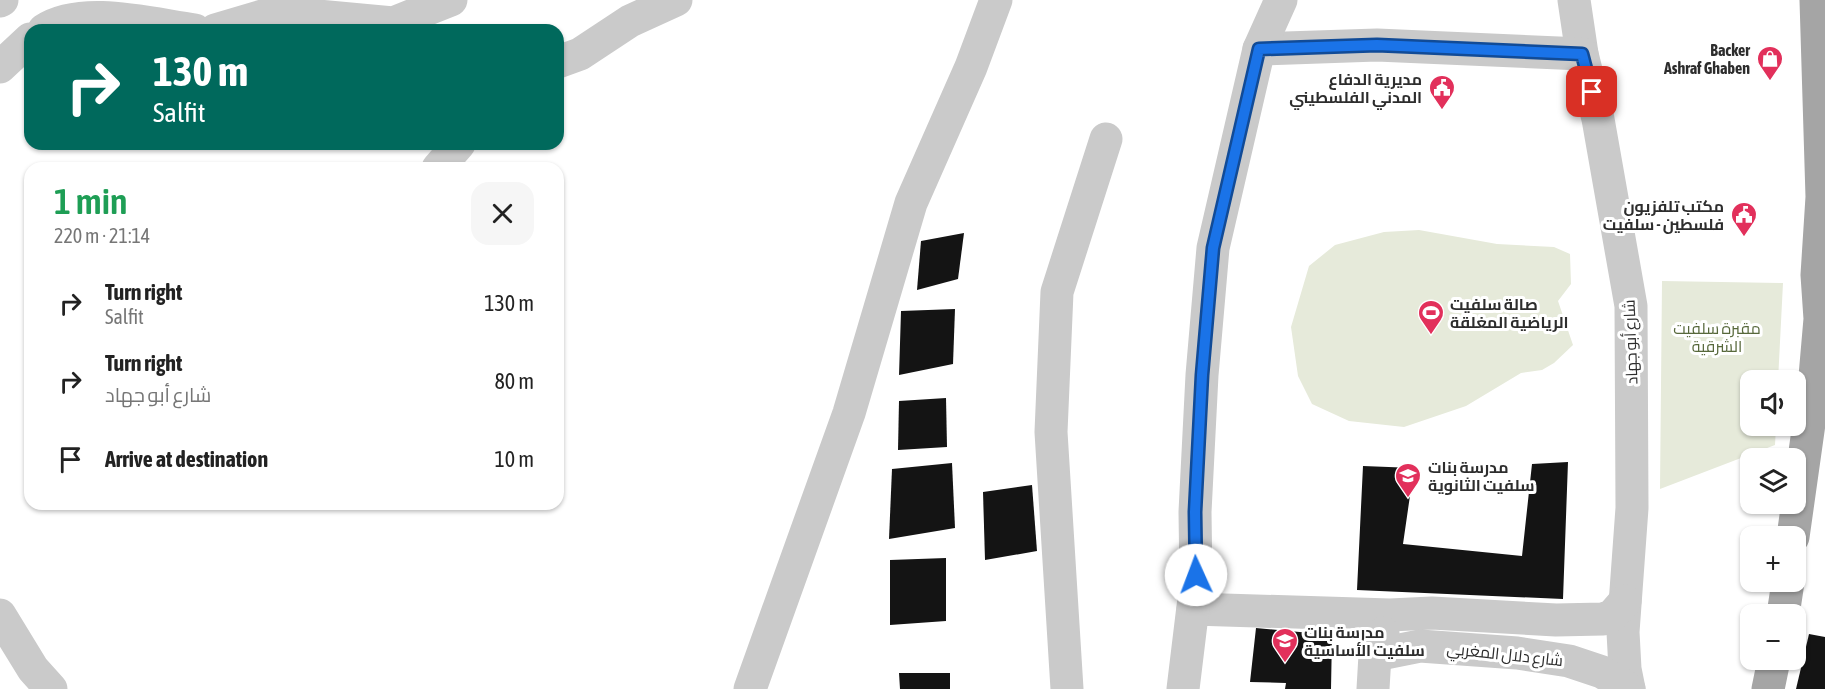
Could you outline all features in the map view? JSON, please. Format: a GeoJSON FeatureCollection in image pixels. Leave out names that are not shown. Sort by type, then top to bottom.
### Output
{"type":"FeatureCollection","features":[{"type":"Feature","properties":{"kind":"main road"},"geometry":{"type":"LineString","coordinates":[[1795,526],[1823,319],[1817,274],[1822,197],[1816,0]]}},
{"type":"Feature","properties":{"kind":"main road"},"geometry":{"type":"LineString","coordinates":[[1768,689],[1772,670]]}},
{"type":"Feature","properties":{"kind":"street"},"geometry":{"type":"LineString","coordinates":[[235,24],[276,12],[393,23],[451,0]]}},
{"type":"Feature","properties":{"kind":"street"},"geometry":{"type":"LineString","coordinates":[[564,60],[580,54],[630,21],[676,0]]}},
{"type":"Feature","properties":{"kind":"street"},"geometry":{"type":"LineString","coordinates":[[750,689],[849,413],[911,203],[971,67],[996,0]]}},
{"type":"Feature","properties":{"kind":"street"},"geometry":{"type":"LineString","coordinates":[[1183,689],[1196,575],[1195,512],[1202,375],[1213,248],[1259,49],[1281,0]]}},
{"type":"Feature","properties":{"kind":"street","name":"شارع أبو جهاد"},"geometry":{"type":"LineString","coordinates":[[1574,0],[1581,47],[1598,119],[1630,306],[1632,508],[1623,632],[1625,669],[1629,689]]}},
{"type":"Feature","properties":{"kind":"street"},"geometry":{"type":"LineString","coordinates":[[1259,49],[1377,45],[1581,47],[1599,0]]}},
{"type":"Feature","properties":{"kind":"street"},"geometry":{"type":"LineString","coordinates":[[53,24],[78,19],[103,18],[149,24]]}},
{"type":"Feature","properties":{"kind":"street"},"geometry":{"type":"LineString","coordinates":[[0,67],[24,45]]}},
{"type":"Feature","properties":{"kind":"street"},"geometry":{"type":"LineString","coordinates":[[1067,689],[1052,432],[1057,292],[1106,139]]}},
{"type":"Feature","properties":{"kind":"street"},"geometry":{"type":"LineString","coordinates":[[443,162],[454,150]]}},
{"type":"Feature","properties":{"kind":"street","name":"شارع دلال المغربي"},"geometry":{"type":"LineString","coordinates":[[1358,614],[1431,613],[1556,620],[1603,619],[1612,616],[1625,601]]}},
{"type":"Feature","properties":{"kind":"street"},"geometry":{"type":"LineString","coordinates":[[1193,609],[1358,614],[1375,655]]}},
{"type":"Feature","properties":{"kind":"street"},"geometry":{"type":"LineString","coordinates":[[0,615],[33,669],[51,689]]}},
{"type":"Feature","properties":{"kind":"street"},"geometry":{"type":"LineString","coordinates":[[1373,689],[1375,655],[1390,615]]}},
{"type":"Feature","properties":{"kind":"street","name":"شارع دلال المغربي"},"geometry":{"type":"LineString","coordinates":[[1375,655],[1420,646],[1517,653],[1569,661],[1602,672],[1629,689]]}},
{"type":"Feature","properties":{"kind":"green space","name":"صالة سلفيت الرياضية المغلقة"},"geometry":{"type":"Polygon","coordinates":[[[1419,230],[1497,244],[1554,247],[1570,254],[1571,284],[1558,301],[1573,345],[1554,363],[1542,370],[1521,373],[1466,406],[1404,427],[1349,421],[1312,404],[1298,376],[1291,327],[1309,266],[1335,245],[1384,232],[1419,230]]]}},
{"type":"Feature","properties":{"kind":"green space","name":"مقبرة سلفيت الشرقية"},"geometry":{"type":"Polygon","coordinates":[[[1662,281],[1783,283],[1779,370],[1740,370],[1740,436],[1775,436],[1775,445],[1767,448],[1740,448],[1740,458],[1660,489],[1662,281]]]}},
{"type":"Feature","properties":{"kind":"building"},"geometry":{"type":"Polygon","coordinates":[[[964,233],[958,279],[917,290],[921,241],[964,233]]]}},
{"type":"Feature","properties":{"kind":"building"},"geometry":{"type":"Polygon","coordinates":[[[955,309],[953,364],[899,375],[901,311],[955,309]]]}},
{"type":"Feature","properties":{"kind":"building"},"geometry":{"type":"Polygon","coordinates":[[[946,398],[947,447],[898,450],[899,401],[946,398]]]}},
{"type":"Feature","properties":{"kind":"building","name":"مدرسة بنات سلفيت الثانوية"},"geometry":{"type":"Polygon","coordinates":[[[1568,462],[1563,599],[1357,590],[1363,466],[1414,468],[1403,544],[1522,556],[1532,464],[1568,462]]]}},
{"type":"Feature","properties":{"kind":"building"},"geometry":{"type":"Polygon","coordinates":[[[952,463],[955,528],[889,539],[892,469],[952,463]]]}},
{"type":"Feature","properties":{"kind":"building"},"geometry":{"type":"Polygon","coordinates":[[[1032,485],[1037,551],[985,560],[983,492],[1032,485]]]}},
{"type":"Feature","properties":{"kind":"building"},"geometry":{"type":"Polygon","coordinates":[[[946,558],[946,621],[890,625],[890,560],[946,558]]]}},
{"type":"Feature","properties":{"kind":"building","name":"مدرسة بنات سلفيت الأساسية"},"geometry":{"type":"Polygon","coordinates":[[[1256,628],[1332,635],[1331,689],[1285,689],[1286,683],[1250,682],[1256,628]]]}},
{"type":"Feature","properties":{"kind":"building"},"geometry":{"type":"Polygon","coordinates":[[[1809,634],[1825,637],[1825,689],[1796,689],[1800,670],[1806,670],[1806,647],[1809,634]]]}},
{"type":"Feature","properties":{"kind":"building"},"geometry":{"type":"Polygon","coordinates":[[[899,673],[950,673],[950,689],[900,689],[899,673]]]}},
{"type":"Feature","properties":{"kind":"place","name":"Backer Ashraf Ghaben"},"geometry":{"type":"Point","coordinates":[1770,82]}},
{"type":"Feature","properties":{"kind":"place","name":"مديرية الدفاع المدني الفلسطيني"},"geometry":{"type":"Point","coordinates":[1442,111]}},
{"type":"Feature","properties":{"kind":"place","name":"مكتب تلفزيون فلسطين - سلفيت"},"geometry":{"type":"Point","coordinates":[1744,238]}},
{"type":"Feature","properties":{"kind":"place","name":"صالة سلفيت الرياضية المغلقة"},"geometry":{"type":"Point","coordinates":[1431,336]}},
{"type":"Feature","properties":{"kind":"place","name":"مدرسة بنات سلفيت الثانوية"},"geometry":{"type":"Point","coordinates":[1408,499]}},
{"type":"Feature","properties":{"kind":"place","name":"مدرسة بنات سلفيت الأساسية"},"geometry":{"type":"Point","coordinates":[1285,664]}},
{"type":"Feature","properties":{"kind":"route"},"geometry":{"type":"LineString","coordinates":[[1196,575],[1195,512],[1202,375],[1213,248],[1259,49],[1377,45],[1511,49],[1582,54],[1592,92]]}}]}
